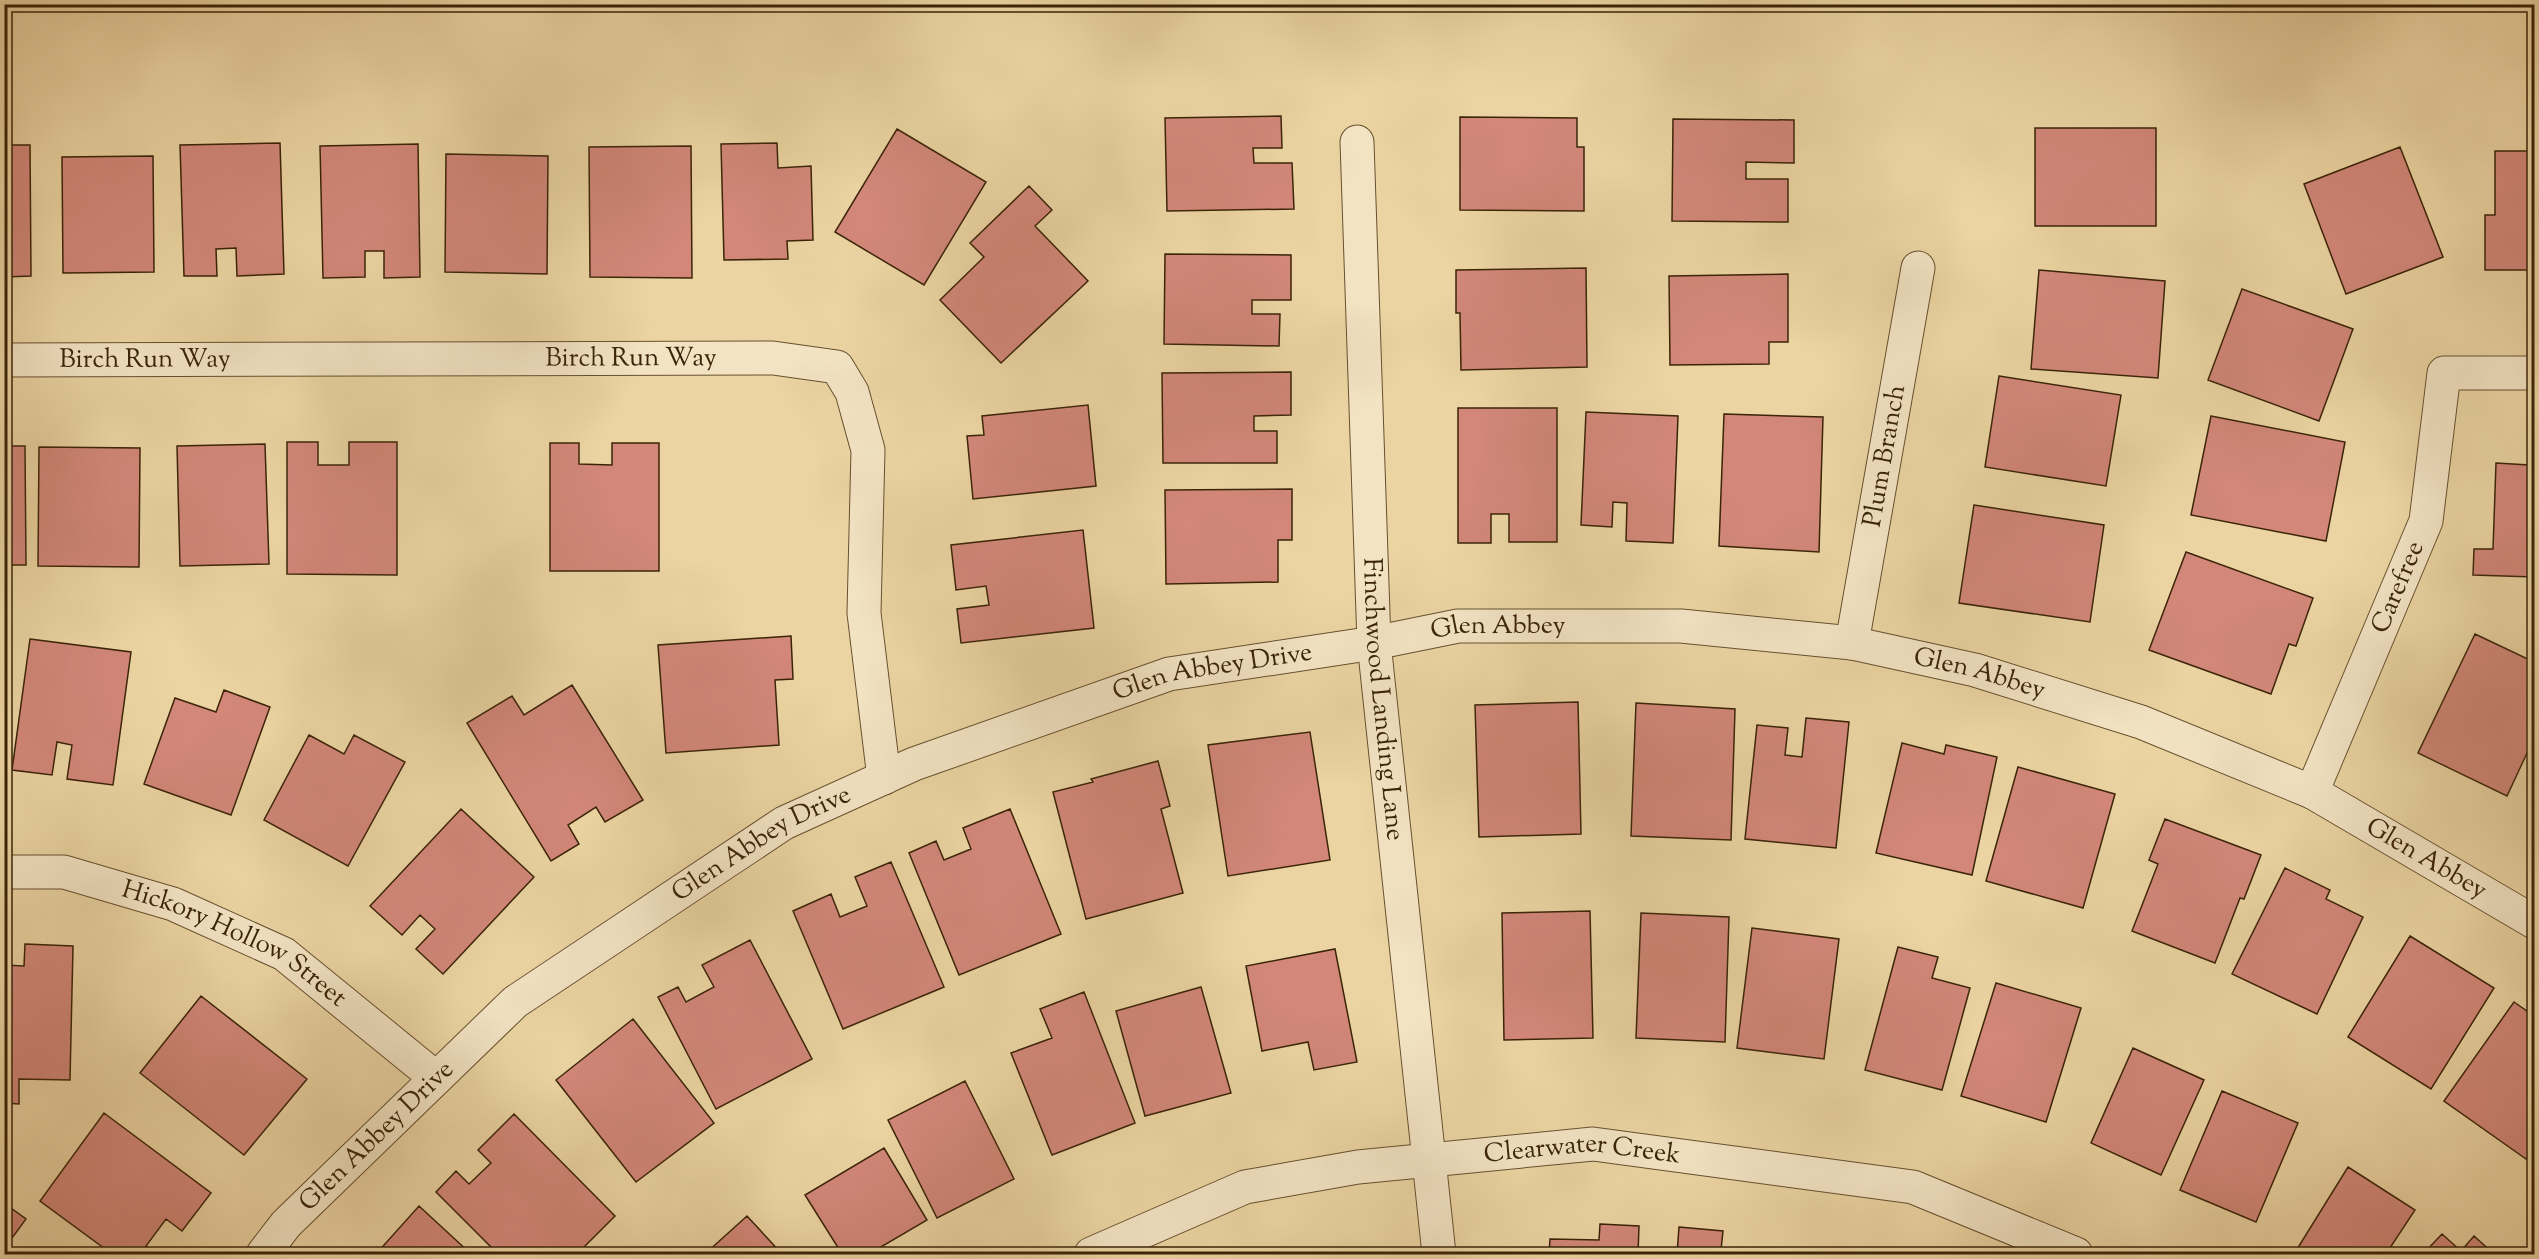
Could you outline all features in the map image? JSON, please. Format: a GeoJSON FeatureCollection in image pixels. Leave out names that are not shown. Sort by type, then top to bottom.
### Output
{"type":"FeatureCollection","features":[{"type":"Feature","properties":{"kind":"street","name":"Finchwood Landing Lane"},"geometry":{"type":"LineString","coordinates":[[1357,142],[1374,644],[1427,1160],[1439,1254]]}},
{"type":"Feature","properties":{"kind":"street","name":"Plum Branch"},"geometry":{"type":"LineString","coordinates":[[1852,644],[1918,268]]}},
{"type":"Feature","properties":{"kind":"street","name":"Birch Run Way"},"geometry":{"type":"LineString","coordinates":[[4,360],[773,358],[837,367],[852,392],[868,450],[864,613],[884,778]]}},
{"type":"Feature","properties":{"kind":"street","name":"Carefree"},"geometry":{"type":"LineString","coordinates":[[2312,792],[2426,521],[2444,373],[2535,373]]}},
{"type":"Feature","properties":{"kind":"street","name":"Glen Abbey"},"geometry":{"type":"LineString","coordinates":[[1374,644],[1458,626],[1681,626],[1852,644],[1975,670],[2141,722],[2312,792],[2535,922]]}},
{"type":"Feature","properties":{"kind":"street","name":"Glen Abbey Drive"},"geometry":{"type":"LineString","coordinates":[[263,1254],[286,1224],[515,1002],[784,823],[914,764],[1168,674],[1374,644]]}},
{"type":"Feature","properties":{"kind":"street","name":"Hickory Hollow Street"},"geometry":{"type":"LineString","coordinates":[[4,872],[64,872],[172,904],[284,954],[436,1078]]}},
{"type":"Feature","properties":{"kind":"street","name":"Clearwater Creek"},"geometry":{"type":"LineString","coordinates":[[1091,1254],[1245,1187],[1358,1167],[1593,1144],[1913,1187],[2076,1254]]}},
{"type":"Feature","properties":{"kind":"building"},"geometry":{"type":"Polygon","coordinates":[[[1281,116],[1282,148],[1253,148],[1254,163],[1292,163],[1294,209],[1167,211],[1165,118],[1281,116]]]}},
{"type":"Feature","properties":{"kind":"building"},"geometry":{"type":"Polygon","coordinates":[[[1460,117],[1577,118],[1577,147],[1584,147],[1584,211],[1460,210],[1460,117]]]}},
{"type":"Feature","properties":{"kind":"building"},"geometry":{"type":"Polygon","coordinates":[[[1673,119],[1794,120],[1794,163],[1746,162],[1746,179],[1788,179],[1788,222],[1672,221],[1673,119]]]}},
{"type":"Feature","properties":{"kind":"building"},"geometry":{"type":"Polygon","coordinates":[[[2035,128],[2156,128],[2156,226],[2035,226],[2035,128]]]}},
{"type":"Feature","properties":{"kind":"building"},"geometry":{"type":"Polygon","coordinates":[[[897,129],[986,182],[924,285],[835,232],[897,129]]]}},
{"type":"Feature","properties":{"kind":"building"},"geometry":{"type":"Polygon","coordinates":[[[280,143],[284,274],[237,276],[236,248],[216,249],[217,276],[184,276],[180,145],[280,143]]]}},
{"type":"Feature","properties":{"kind":"building"},"geometry":{"type":"Polygon","coordinates":[[[777,143],[778,168],[811,166],[813,240],[787,241],[788,259],[724,260],[721,144],[777,143]]]}},
{"type":"Feature","properties":{"kind":"building"},"geometry":{"type":"Polygon","coordinates":[[[418,144],[420,277],[384,278],[384,251],[365,251],[365,277],[323,278],[320,146],[418,144]]]}},
{"type":"Feature","properties":{"kind":"building"},"geometry":{"type":"Polygon","coordinates":[[[4,145],[30,145],[31,276],[4,277],[4,145]]]}},
{"type":"Feature","properties":{"kind":"building"},"geometry":{"type":"Polygon","coordinates":[[[691,146],[692,278],[590,277],[589,147],[691,146]]]}},
{"type":"Feature","properties":{"kind":"building"},"geometry":{"type":"Polygon","coordinates":[[[2400,147],[2443,257],[2346,294],[2304,184],[2400,147]]]}},
{"type":"Feature","properties":{"kind":"building"},"geometry":{"type":"Polygon","coordinates":[[[2495,151],[2534,151],[2534,270],[2485,270],[2485,215],[2495,215],[2495,151]]]}},
{"type":"Feature","properties":{"kind":"building"},"geometry":{"type":"Polygon","coordinates":[[[446,154],[548,156],[547,274],[445,272],[446,154]]]}},
{"type":"Feature","properties":{"kind":"building"},"geometry":{"type":"Polygon","coordinates":[[[153,156],[154,272],[63,273],[62,157],[153,156]]]}},
{"type":"Feature","properties":{"kind":"building"},"geometry":{"type":"Polygon","coordinates":[[[1029,186],[1052,210],[1035,226],[1088,281],[1001,363],[940,300],[984,257],[970,243],[1029,186]]]}},
{"type":"Feature","properties":{"kind":"building"},"geometry":{"type":"Polygon","coordinates":[[[1165,254],[1291,255],[1291,300],[1252,300],[1252,314],[1280,314],[1279,346],[1164,344],[1165,254]]]}},
{"type":"Feature","properties":{"kind":"building"},"geometry":{"type":"Polygon","coordinates":[[[1586,268],[1587,367],[1461,370],[1460,313],[1456,313],[1456,270],[1586,268]]]}},
{"type":"Feature","properties":{"kind":"building"},"geometry":{"type":"Polygon","coordinates":[[[2039,270],[2165,281],[2158,378],[2031,369],[2039,270]]]}},
{"type":"Feature","properties":{"kind":"building"},"geometry":{"type":"Polygon","coordinates":[[[1788,274],[1788,342],[1769,342],[1769,364],[1670,365],[1669,276],[1788,274]]]}},
{"type":"Feature","properties":{"kind":"building"},"geometry":{"type":"Polygon","coordinates":[[[2242,289],[2353,329],[2319,421],[2208,380],[2242,289]]]}},
{"type":"Feature","properties":{"kind":"building"},"geometry":{"type":"Polygon","coordinates":[[[1291,372],[1291,415],[1254,416],[1254,431],[1277,431],[1277,463],[1163,463],[1162,373],[1291,372]]]}},
{"type":"Feature","properties":{"kind":"building"},"geometry":{"type":"Polygon","coordinates":[[[1999,376],[2121,395],[2106,486],[1985,467],[1999,376]]]}},
{"type":"Feature","properties":{"kind":"building"},"geometry":{"type":"Polygon","coordinates":[[[1088,405],[1096,486],[973,499],[967,436],[984,435],[982,416],[1088,405]]]}},
{"type":"Feature","properties":{"kind":"building"},"geometry":{"type":"Polygon","coordinates":[[[1458,408],[1557,408],[1557,542],[1509,542],[1509,514],[1491,514],[1491,543],[1458,543],[1458,408]]]}},
{"type":"Feature","properties":{"kind":"building"},"geometry":{"type":"Polygon","coordinates":[[[1586,412],[1678,416],[1673,543],[1626,541],[1627,503],[1613,502],[1612,527],[1581,525],[1586,412]]]}},
{"type":"Feature","properties":{"kind":"building"},"geometry":{"type":"Polygon","coordinates":[[[1724,414],[1823,417],[1819,552],[1719,546],[1724,414]]]}},
{"type":"Feature","properties":{"kind":"building"},"geometry":{"type":"Polygon","coordinates":[[[2211,416],[2345,442],[2326,541],[2191,515],[2211,416]]]}},
{"type":"Feature","properties":{"kind":"building"},"geometry":{"type":"Polygon","coordinates":[[[287,442],[318,442],[318,465],[349,465],[349,442],[397,442],[397,575],[287,574],[287,442]]]}},
{"type":"Feature","properties":{"kind":"building"},"geometry":{"type":"Polygon","coordinates":[[[550,443],[579,443],[579,464],[612,465],[612,443],[659,443],[659,571],[550,571],[550,443]]]}},
{"type":"Feature","properties":{"kind":"building"},"geometry":{"type":"Polygon","coordinates":[[[265,444],[269,564],[180,566],[177,446],[265,444]]]}},
{"type":"Feature","properties":{"kind":"building"},"geometry":{"type":"Polygon","coordinates":[[[4,446],[25,446],[26,565],[4,565],[4,446]]]}},
{"type":"Feature","properties":{"kind":"building"},"geometry":{"type":"Polygon","coordinates":[[[39,447],[140,448],[139,567],[38,566],[39,447]]]}},
{"type":"Feature","properties":{"kind":"building"},"geometry":{"type":"Polygon","coordinates":[[[2496,463],[2529,465],[2528,492],[2534,492],[2534,577],[2473,575],[2474,549],[2493,549],[2496,463]]]}},
{"type":"Feature","properties":{"kind":"building"},"geometry":{"type":"Polygon","coordinates":[[[1292,489],[1292,540],[1278,540],[1278,582],[1166,584],[1165,490],[1292,489]]]}},
{"type":"Feature","properties":{"kind":"building"},"geometry":{"type":"Polygon","coordinates":[[[1974,505],[2104,525],[2090,622],[1959,603],[1974,505]]]}},
{"type":"Feature","properties":{"kind":"building"},"geometry":{"type":"Polygon","coordinates":[[[1083,530],[1094,628],[961,643],[957,609],[989,605],[986,586],[956,590],[951,545],[1083,530]]]}},
{"type":"Feature","properties":{"kind":"building"},"geometry":{"type":"Polygon","coordinates":[[[2186,552],[2313,598],[2296,646],[2289,644],[2271,694],[2149,650],[2186,552]]]}},
{"type":"Feature","properties":{"kind":"building"},"geometry":{"type":"Polygon","coordinates":[[[2475,634],[2534,662],[2534,738],[2507,796],[2418,753],[2475,634]]]}},
{"type":"Feature","properties":{"kind":"building"},"geometry":{"type":"Polygon","coordinates":[[[791,636],[793,679],[775,680],[779,745],[666,753],[658,645],[791,636]]]}},
{"type":"Feature","properties":{"kind":"building"},"geometry":{"type":"Polygon","coordinates":[[[30,639],[131,652],[113,785],[67,779],[72,745],[57,742],[52,775],[12,770],[30,639]]]}},
{"type":"Feature","properties":{"kind":"building"},"geometry":{"type":"Polygon","coordinates":[[[572,685],[643,800],[605,822],[596,807],[568,825],[579,844],[551,861],[467,723],[512,696],[524,715],[572,685]]]}},
{"type":"Feature","properties":{"kind":"building"},"geometry":{"type":"Polygon","coordinates":[[[224,690],[270,707],[231,815],[144,784],[175,698],[216,712],[224,690]]]}},
{"type":"Feature","properties":{"kind":"building"},"geometry":{"type":"Polygon","coordinates":[[[1578,702],[1581,834],[1479,837],[1475,705],[1578,702]]]}},
{"type":"Feature","properties":{"kind":"building"},"geometry":{"type":"Polygon","coordinates":[[[1636,703],[1735,709],[1731,840],[1631,836],[1636,703]]]}},
{"type":"Feature","properties":{"kind":"building"},"geometry":{"type":"Polygon","coordinates":[[[1806,718],[1849,722],[1836,848],[1745,839],[1757,725],[1788,728],[1785,755],[1802,757],[1806,718]]]}},
{"type":"Feature","properties":{"kind":"building"},"geometry":{"type":"Polygon","coordinates":[[[1310,732],[1330,860],[1228,876],[1208,745],[1310,732]]]}},
{"type":"Feature","properties":{"kind":"building"},"geometry":{"type":"Polygon","coordinates":[[[309,735],[344,754],[354,735],[405,762],[348,866],[264,820],[309,735]]]}},
{"type":"Feature","properties":{"kind":"building"},"geometry":{"type":"Polygon","coordinates":[[[1902,743],[1944,754],[1946,745],[1997,757],[1972,875],[1876,853],[1902,743]]]}},
{"type":"Feature","properties":{"kind":"building"},"geometry":{"type":"Polygon","coordinates":[[[1158,761],[1170,806],[1161,809],[1183,893],[1086,919],[1053,792],[1158,761]]]}},
{"type":"Feature","properties":{"kind":"building"},"geometry":{"type":"Polygon","coordinates":[[[2018,767],[2115,794],[2083,908],[1986,881],[2018,767]]]}},
{"type":"Feature","properties":{"kind":"building"},"geometry":{"type":"Polygon","coordinates":[[[461,809],[534,877],[443,974],[416,949],[435,929],[420,915],[402,935],[370,906],[461,809]]]}},
{"type":"Feature","properties":{"kind":"building"},"geometry":{"type":"Polygon","coordinates":[[[1010,809],[1061,934],[959,975],[909,853],[936,841],[944,860],[971,849],[963,828],[1010,809]]]}},
{"type":"Feature","properties":{"kind":"building"},"geometry":{"type":"Polygon","coordinates":[[[2165,819],[2261,855],[2244,899],[2240,898],[2215,963],[2132,931],[2158,864],[2149,860],[2165,819]]]}},
{"type":"Feature","properties":{"kind":"building"},"geometry":{"type":"Polygon","coordinates":[[[891,862],[944,987],[843,1029],[793,911],[831,894],[840,917],[867,906],[855,877],[891,862]]]}},
{"type":"Feature","properties":{"kind":"building"},"geometry":{"type":"Polygon","coordinates":[[[2285,868],[2330,890],[2326,899],[2363,917],[2317,1014],[2232,974],[2285,868]]]}},
{"type":"Feature","properties":{"kind":"building"},"geometry":{"type":"Polygon","coordinates":[[[1590,911],[1593,1038],[1504,1040],[1502,913],[1590,911]]]}},
{"type":"Feature","properties":{"kind":"building"},"geometry":{"type":"Polygon","coordinates":[[[1641,913],[1729,917],[1725,1042],[1636,1038],[1641,913]]]}},
{"type":"Feature","properties":{"kind":"building"},"geometry":{"type":"Polygon","coordinates":[[[1752,928],[1839,939],[1824,1059],[1737,1048],[1752,928]]]}},
{"type":"Feature","properties":{"kind":"building"},"geometry":{"type":"Polygon","coordinates":[[[2410,936],[2494,988],[2431,1089],[2348,1037],[2410,936]]]}},
{"type":"Feature","properties":{"kind":"building"},"geometry":{"type":"Polygon","coordinates":[[[750,940],[812,1059],[716,1109],[658,997],[678,987],[686,1002],[714,987],[702,965],[750,940]]]}},
{"type":"Feature","properties":{"kind":"building"},"geometry":{"type":"Polygon","coordinates":[[[25,944],[73,946],[70,1080],[19,1079],[19,1104],[4,1103],[4,965],[24,966],[25,944]]]}},
{"type":"Feature","properties":{"kind":"building"},"geometry":{"type":"Polygon","coordinates":[[[1898,947],[1938,957],[1932,978],[1970,988],[1942,1090],[1865,1070],[1898,947]]]}},
{"type":"Feature","properties":{"kind":"building"},"geometry":{"type":"Polygon","coordinates":[[[1335,949],[1357,1062],[1314,1070],[1308,1042],[1262,1051],[1246,966],[1335,949]]]}},
{"type":"Feature","properties":{"kind":"building"},"geometry":{"type":"Polygon","coordinates":[[[1996,983],[2081,1008],[2046,1122],[1961,1096],[1996,983]]]}},
{"type":"Feature","properties":{"kind":"building"},"geometry":{"type":"Polygon","coordinates":[[[1201,987],[1231,1093],[1145,1116],[1116,1011],[1201,987]]]}},
{"type":"Feature","properties":{"kind":"building"},"geometry":{"type":"Polygon","coordinates":[[[1084,992],[1135,1123],[1052,1155],[1011,1053],[1052,1038],[1040,1009],[1084,992]]]}},
{"type":"Feature","properties":{"kind":"building"},"geometry":{"type":"Polygon","coordinates":[[[201,996],[307,1079],[244,1155],[140,1073],[201,996]]]}},
{"type":"Feature","properties":{"kind":"building"},"geometry":{"type":"Polygon","coordinates":[[[2514,1002],[2534,1016],[2534,1146],[2526,1159],[2444,1101],[2514,1002]]]}},
{"type":"Feature","properties":{"kind":"building"},"geometry":{"type":"Polygon","coordinates":[[[633,1019],[714,1123],[636,1182],[556,1080],[633,1019]]]}},
{"type":"Feature","properties":{"kind":"building"},"geometry":{"type":"Polygon","coordinates":[[[2133,1048],[2204,1080],[2161,1175],[2091,1143],[2133,1048]]]}},
{"type":"Feature","properties":{"kind":"building"},"geometry":{"type":"Polygon","coordinates":[[[965,1081],[1014,1179],[937,1218],[888,1120],[965,1081]]]}},
{"type":"Feature","properties":{"kind":"building"},"geometry":{"type":"Polygon","coordinates":[[[2222,1091],[2298,1123],[2256,1222],[2180,1190],[2222,1091]]]}},
{"type":"Feature","properties":{"kind":"building"},"geometry":{"type":"Polygon","coordinates":[[[104,1113],[211,1193],[182,1231],[166,1219],[146,1246],[157,1254],[112,1254],[40,1201],[104,1113]]]}},
{"type":"Feature","properties":{"kind":"building"},"geometry":{"type":"Polygon","coordinates":[[[514,1114],[615,1216],[577,1254],[498,1254],[436,1192],[456,1171],[469,1184],[491,1163],[478,1150],[514,1114]]]}},
{"type":"Feature","properties":{"kind":"building"},"geometry":{"type":"Polygon","coordinates":[[[884,1148],[927,1220],[869,1254],[842,1254],[805,1195],[884,1148]]]}},
{"type":"Feature","properties":{"kind":"building"},"geometry":{"type":"Polygon","coordinates":[[[2348,1167],[2415,1210],[2386,1254],[2294,1254],[2348,1167]]]}},
{"type":"Feature","properties":{"kind":"building"},"geometry":{"type":"Polygon","coordinates":[[[4,1203],[26,1219],[4,1249],[4,1203]]]}},
{"type":"Feature","properties":{"kind":"building"},"geometry":{"type":"Polygon","coordinates":[[[419,1206],[471,1254],[376,1254],[419,1206]]]}},
{"type":"Feature","properties":{"kind":"building"},"geometry":{"type":"Polygon","coordinates":[[[747,1216],[782,1254],[705,1254],[747,1216]]]}},
{"type":"Feature","properties":{"kind":"building"},"geometry":{"type":"Polygon","coordinates":[[[1600,1224],[1639,1226],[1638,1254],[1549,1254],[1550,1239],[1599,1240],[1600,1224]]]}},
{"type":"Feature","properties":{"kind":"building"},"geometry":{"type":"Polygon","coordinates":[[[1679,1227],[1723,1231],[1721,1250],[1769,1254],[1677,1254],[1679,1227]]]}},
{"type":"Feature","properties":{"kind":"building"},"geometry":{"type":"Polygon","coordinates":[[[2442,1234],[2461,1251],[2474,1236],[2494,1254],[2423,1254],[2442,1234]]]}}]}
